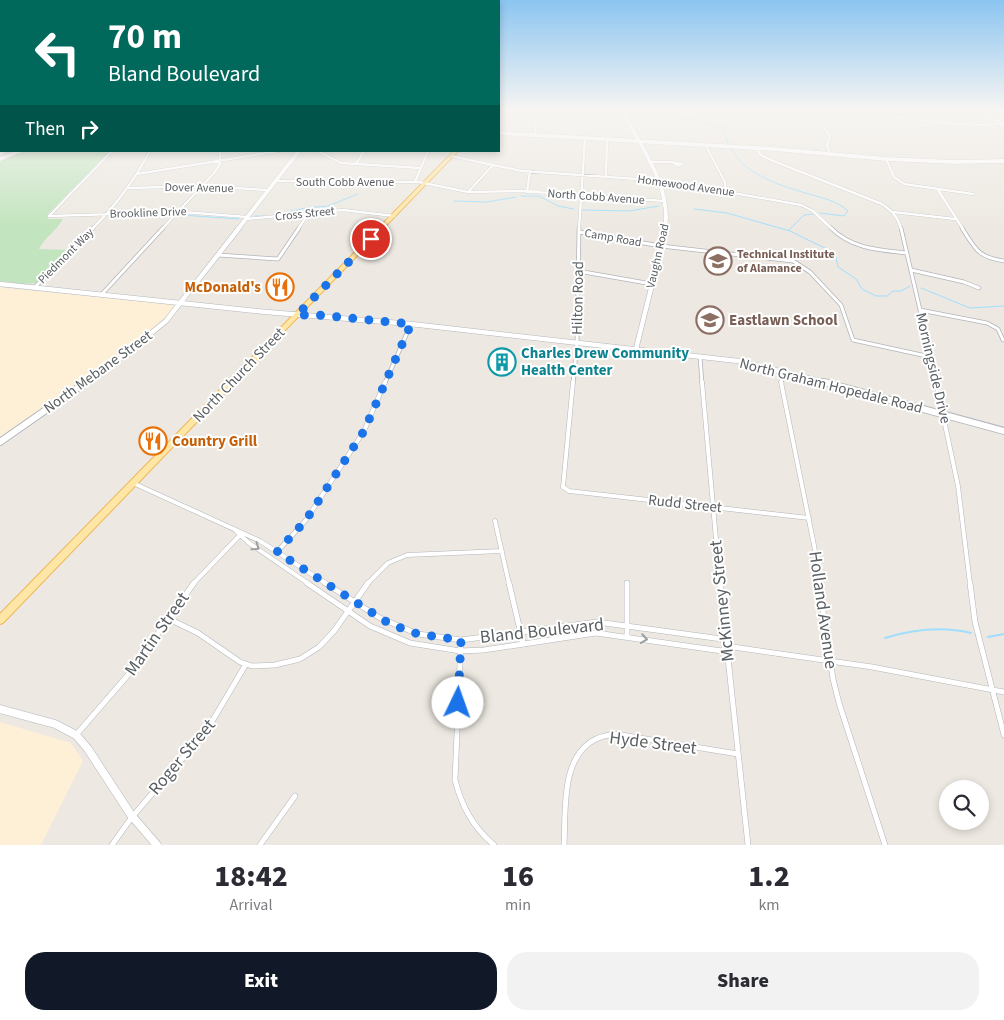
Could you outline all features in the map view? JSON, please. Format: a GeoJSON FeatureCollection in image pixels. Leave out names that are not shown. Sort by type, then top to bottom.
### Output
{"type":"FeatureCollection","features":[{"type":"Feature","properties":{"kind":"main road","name":"North Church Street"},"geometry":{"type":"LineString","coordinates":[[0,620],[454,154]]}},
{"type":"Feature","properties":{"kind":"street","name":"Hilton Road"},"geometry":{"type":"LineString","coordinates":[[563,487],[577,343],[580,196],[583,150]]}},
{"type":"Feature","properties":{"kind":"street"},"geometry":{"type":"LineString","coordinates":[[606,177],[607,150]]}},
{"type":"Feature","properties":{"kind":"street","name":"Vaughn Road"},"geometry":{"type":"LineString","coordinates":[[636,349],[667,220],[665,201],[642,150]]}},
{"type":"Feature","properties":{"kind":"street"},"geometry":{"type":"LineString","coordinates":[[708,150],[725,182],[725,192]]}},
{"type":"Feature","properties":{"kind":"street"},"geometry":{"type":"LineString","coordinates":[[758,150],[767,159],[882,204],[892,212],[956,219]]}},
{"type":"Feature","properties":{"kind":"street"},"geometry":{"type":"LineString","coordinates":[[786,150],[886,159],[954,162],[1004,161]]}},
{"type":"Feature","properties":{"kind":"street"},"geometry":{"type":"LineString","coordinates":[[0,159],[18,152]]}},
{"type":"Feature","properties":{"kind":"street","name":"Brookline Drive"},"geometry":{"type":"LineString","coordinates":[[111,152],[49,216],[178,212],[247,218]]}},
{"type":"Feature","properties":{"kind":"street","name":"Piedmont Way"},"geometry":{"type":"LineString","coordinates":[[34,288],[108,214],[129,188],[149,152]]}},
{"type":"Feature","properties":{"kind":"street"},"geometry":{"type":"LineString","coordinates":[[102,294],[216,171],[220,161],[220,152]]}},
{"type":"Feature","properties":{"kind":"street"},"geometry":{"type":"LineString","coordinates":[[137,174],[273,152]]}},
{"type":"Feature","properties":{"kind":"street","name":"North Mebane Street"},"geometry":{"type":"LineString","coordinates":[[0,442],[130,352],[162,324],[298,152]]}},
{"type":"Feature","properties":{"kind":"street"},"geometry":{"type":"LineString","coordinates":[[320,152],[338,162],[420,168]]}},
{"type":"Feature","properties":{"kind":"street"},"geometry":{"type":"LineString","coordinates":[[356,164],[363,152]]}},
{"type":"Feature","properties":{"kind":"street"},"geometry":{"type":"LineString","coordinates":[[428,152],[415,182],[468,192],[527,192],[530,171]]}},
{"type":"Feature","properties":{"kind":"street","name":"Homewood Avenue"},"geometry":{"type":"LineString","coordinates":[[454,154],[493,165],[530,171],[657,180],[805,206],[814,211],[838,235],[849,242],[907,253]]}},
{"type":"Feature","properties":{"kind":"street"},"geometry":{"type":"LineString","coordinates":[[886,159],[894,177],[901,182],[911,186],[973,194]]}},
{"type":"Feature","properties":{"kind":"street"},"geometry":{"type":"LineString","coordinates":[[648,162],[672,162]]}},
{"type":"Feature","properties":{"kind":"street"},"geometry":{"type":"LineString","coordinates":[[468,192],[493,165]]}},
{"type":"Feature","properties":{"kind":"street","name":"South Cobb Avenue"},"geometry":{"type":"LineString","coordinates":[[275,181],[415,182]]}},
{"type":"Feature","properties":{"kind":"street","name":"Dover Avenue"},"geometry":{"type":"LineString","coordinates":[[129,188],[202,186],[268,190]]}},
{"type":"Feature","properties":{"kind":"street"},"geometry":{"type":"LineString","coordinates":[[938,190],[977,252],[990,259],[1004,261]]}},
{"type":"Feature","properties":{"kind":"street","name":"North Cobb Avenue"},"geometry":{"type":"LineString","coordinates":[[527,192],[665,201]]}},
{"type":"Feature","properties":{"kind":"street","name":"Cross Street"},"geometry":{"type":"LineString","coordinates":[[247,218],[352,210],[394,216]]}},
{"type":"Feature","properties":{"kind":"street","name":"Morningside Drive"},"geometry":{"type":"LineString","coordinates":[[892,212],[899,221],[944,415],[960,495],[974,616],[1004,735]]}},
{"type":"Feature","properties":{"kind":"street"},"geometry":{"type":"LineString","coordinates":[[218,255],[273,260],[279,258],[309,213]]}},
{"type":"Feature","properties":{"kind":"street","name":"Camp Road"},"geometry":{"type":"LineString","coordinates":[[579,232],[661,246],[793,260],[804,267],[840,305],[845,313],[850,336],[853,340],[931,357]]}},
{"type":"Feature","properties":{"kind":"street"},"geometry":{"type":"LineString","coordinates":[[911,270],[964,282],[979,288]]}},
{"type":"Feature","properties":{"kind":"street"},"geometry":{"type":"LineString","coordinates":[[578,271],[652,284]]}},
{"type":"Feature","properties":{"kind":"street","name":"North Graham Hopedale Road"},"geometry":{"type":"LineString","coordinates":[[0,284],[297,315],[318,315],[411,324],[738,361],[779,370],[1004,431]]}},
{"type":"Feature","properties":{"kind":"street"},"geometry":{"type":"LineString","coordinates":[[920,310],[988,323],[998,329],[1003,340]]}},
{"type":"Feature","properties":{"kind":"street"},"geometry":{"type":"LineString","coordinates":[[272,558],[306,520],[364,431],[411,324]]}},
{"type":"Feature","properties":{"kind":"street","name":"McKinney Street"},"geometry":{"type":"LineString","coordinates":[[700,357],[712,508],[748,845]]}},
{"type":"Feature","properties":{"kind":"street","name":"Holland Avenue"},"geometry":{"type":"LineString","coordinates":[[779,370],[809,518],[831,662],[844,723],[885,845]]}},
{"type":"Feature","properties":{"kind":"street","name":"Bland Boulevard"},"geometry":{"type":"LineString","coordinates":[[133,483],[201,512],[260,541],[380,618],[406,630],[435,638],[461,640],[588,622],[722,639],[726,646]]}},
{"type":"Feature","properties":{"kind":"street","name":"Rudd Street"},"geometry":{"type":"LineString","coordinates":[[563,487],[569,491],[809,518]]}},
{"type":"Feature","properties":{"kind":"street"},"geometry":{"type":"LineString","coordinates":[[495,521],[523,643]]}},
{"type":"Feature","properties":{"kind":"street","name":"Bland Boulevard"},"geometry":{"type":"LineString","coordinates":[[232,528],[370,626],[400,640],[432,648],[460,651],[581,634],[602,633],[722,651],[726,646]]}},
{"type":"Feature","properties":{"kind":"street","name":"Martin Street"},"geometry":{"type":"LineString","coordinates":[[76,735],[128,675],[190,587],[240,535]]}},
{"type":"Feature","properties":{"kind":"street"},"geometry":{"type":"LineString","coordinates":[[167,618],[196,631],[230,656],[246,664],[263,666],[281,665],[307,654],[332,636],[379,570],[399,557],[407,555],[502,551]]}},
{"type":"Feature","properties":{"kind":"street"},"geometry":{"type":"LineString","coordinates":[[627,583],[627,636]]}},
{"type":"Feature","properties":{"kind":"street"},"geometry":{"type":"LineString","coordinates":[[461,640],[455,780],[458,798],[467,817],[480,834],[494,845]]}},
{"type":"Feature","properties":{"kind":"street","name":"Bland Boulevard"},"geometry":{"type":"LineString","coordinates":[[726,646],[1004,692]]}},
{"type":"Feature","properties":{"kind":"street","name":"Roger Street"},"geometry":{"type":"LineString","coordinates":[[112,845],[132,816],[176,768],[212,723],[246,664]]}},
{"type":"Feature","properties":{"kind":"street"},"geometry":{"type":"LineString","coordinates":[[0,709],[55,724],[76,735],[88,749],[132,816],[157,845]]}},
{"type":"Feature","properties":{"kind":"street","name":"Hyde Street"},"geometry":{"type":"LineString","coordinates":[[564,845],[569,775],[579,753],[592,740],[615,734],[738,754]]}},
{"type":"Feature","properties":{"kind":"street"},"geometry":{"type":"LineString","coordinates":[[260,845],[296,796]]}},
{"type":"Feature","properties":{"kind":"shaded area"},"geometry":{"type":"Polygon","coordinates":[[[0,286],[4,288],[178,305],[140,341],[0,438],[0,286]]]}},
{"type":"Feature","properties":{"kind":"shaded area"},"geometry":{"type":"Polygon","coordinates":[[[0,722],[71,743],[83,761],[41,845],[0,845],[0,722]]]}},
{"type":"Feature","properties":{"kind":"green space"},"geometry":{"type":"Polygon","coordinates":[[[20,152],[109,152],[47,215],[48,219],[63,219],[39,249],[70,250],[37,283],[24,284],[0,281],[0,160],[20,152]]]}},
{"type":"Feature","properties":{"kind":"waterway"},"geometry":{"type":"LineString","coordinates":[[733,150],[745,165],[765,178],[830,200],[848,211],[844,216],[820,213]]}},
{"type":"Feature","properties":{"kind":"waterway"},"geometry":{"type":"LineString","coordinates":[[273,215],[306,208],[328,206],[358,194]]}},
{"type":"Feature","properties":{"kind":"waterway"},"geometry":{"type":"LineString","coordinates":[[521,196],[539,196],[558,206],[574,209]]}},
{"type":"Feature","properties":{"kind":"waterway"},"geometry":{"type":"LineString","coordinates":[[454,201],[487,202],[516,197]]}},
{"type":"Feature","properties":{"kind":"waterway"},"geometry":{"type":"LineString","coordinates":[[583,210],[629,211],[659,206]]}},
{"type":"Feature","properties":{"kind":"waterway"},"geometry":{"type":"LineString","coordinates":[[694,209],[727,213],[790,231],[835,253],[838,267],[856,279],[862,289],[876,296],[887,296],[893,291],[901,291],[910,286]]}},
{"type":"Feature","properties":{"kind":"waterway"},"geometry":{"type":"LineString","coordinates":[[789,230],[804,215],[814,214]]}},
{"type":"Feature","properties":{"kind":"waterway"},"geometry":{"type":"LineString","coordinates":[[181,215],[239,219]]}},
{"type":"Feature","properties":{"kind":"waterway"},"geometry":{"type":"LineString","coordinates":[[161,216],[170,216]]}},
{"type":"Feature","properties":{"kind":"waterway"},"geometry":{"type":"LineString","coordinates":[[255,216],[264,216]]}},
{"type":"Feature","properties":{"kind":"waterway"},"geometry":{"type":"LineString","coordinates":[[921,288],[970,308],[1004,306]]}},
{"type":"Feature","properties":{"kind":"waterway"},"geometry":{"type":"LineString","coordinates":[[885,638],[906,632],[938,629],[971,633]]}},
{"type":"Feature","properties":{"kind":"waterway"},"geometry":{"type":"LineString","coordinates":[[988,637],[1004,634]]}},
{"type":"Feature","properties":{"kind":"place","name":"Technical Institute of Alamance"},"geometry":{"type":"Point","coordinates":[718,261]}},
{"type":"Feature","properties":{"kind":"place","name":"McDonald's"},"geometry":{"type":"Point","coordinates":[280,287]}},
{"type":"Feature","properties":{"kind":"place","name":"Eastlawn School"},"geometry":{"type":"Point","coordinates":[710,320]}},
{"type":"Feature","properties":{"kind":"place","name":"Charles Drew Community Health Center"},"geometry":{"type":"Point","coordinates":[502,362]}},
{"type":"Feature","properties":{"kind":"place","name":"Country Grill"},"geometry":{"type":"Point","coordinates":[153,441]}},
{"type":"Feature","properties":{"kind":"route"},"geometry":{"type":"LineString","coordinates":[[371,239],[297,315],[318,315],[411,324],[364,431],[302,526],[277,552],[390,624],[435,638],[461,640],[458,703]]}}]}
